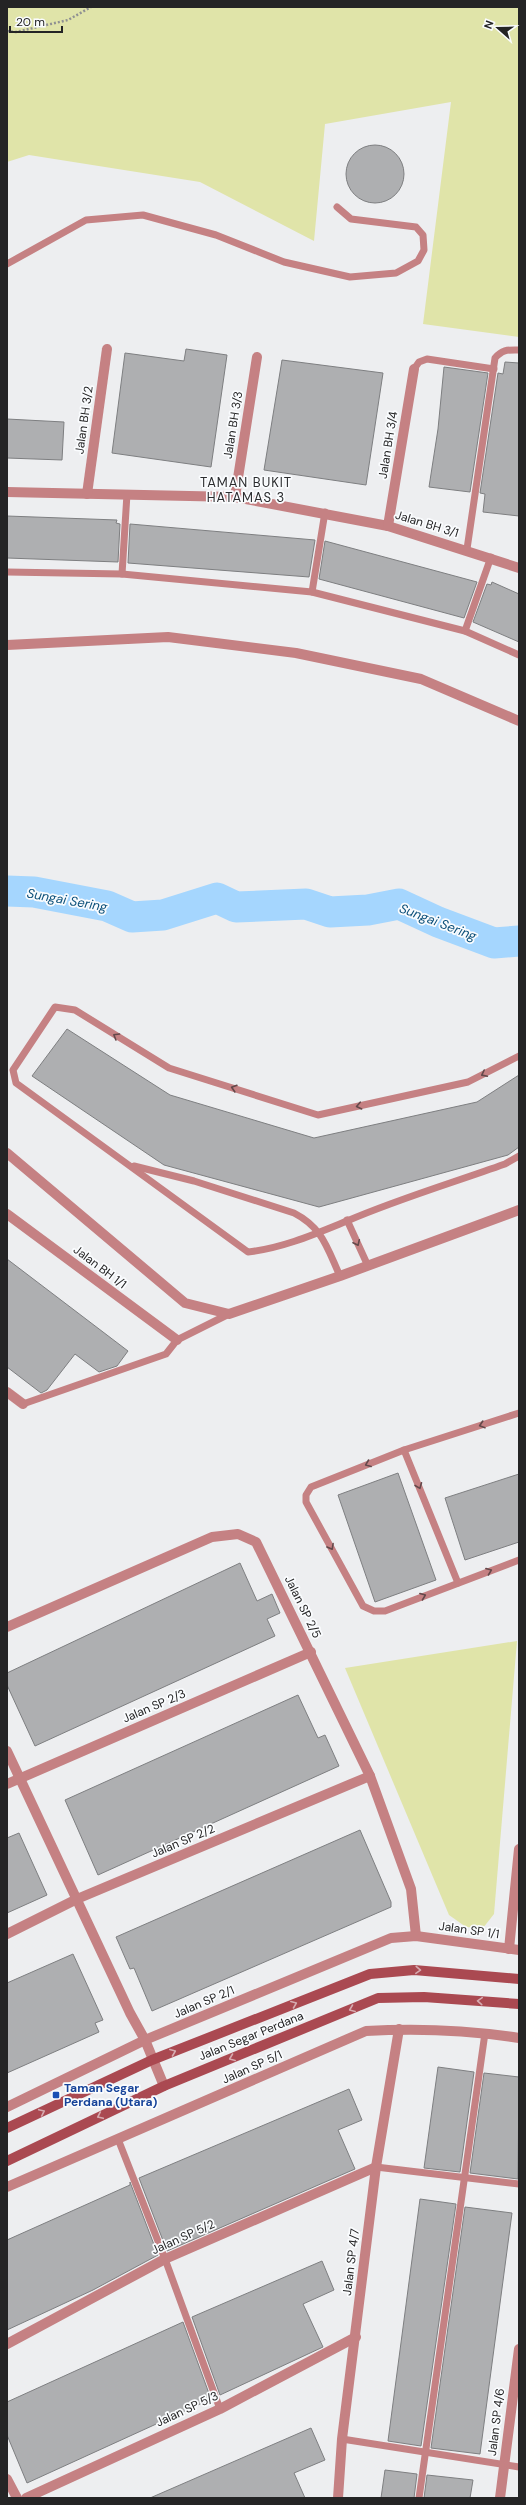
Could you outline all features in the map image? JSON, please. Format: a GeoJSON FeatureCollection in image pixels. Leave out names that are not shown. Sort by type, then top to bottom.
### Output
{"type":"FeatureCollection","features":[{"type":"Feature","properties":{"kind":"street","name":"Jalan BH 3/2"},"geometry":{"type":"LineString","coordinates":[[87,494],[106,349]]}},
{"type":"Feature","properties":{"kind":"street","name":"Jalan BH 3/3"},"geometry":{"type":"LineString","coordinates":[[235,497],[257,357]]}},
{"type":"Feature","properties":{"kind":"street","name":"Jalan BH 3/4"},"geometry":{"type":"LineString","coordinates":[[388,526],[414,369]]}},
{"type":"Feature","properties":{"kind":"street","name":"Jalan BH 3/1"},"geometry":{"type":"LineString","coordinates":[[7,492],[235,497],[325,512],[388,526],[467,549],[519,568]]}},
{"type":"Feature","properties":{"kind":"street"},"geometry":{"type":"LineString","coordinates":[[7,645],[168,636],[296,653],[421,679],[519,720]]}},
{"type":"Feature","properties":{"kind":"street"},"geometry":{"type":"LineString","coordinates":[[7,1153],[185,1303],[229,1314],[368,1266],[519,1210]]}},
{"type":"Feature","properties":{"kind":"street","name":"Jalan BH 1/1"},"geometry":{"type":"LineString","coordinates":[[7,1214],[177,1340]]}},
{"type":"Feature","properties":{"kind":"street"},"geometry":{"type":"LineString","coordinates":[[7,1392],[23,1404]]}},
{"type":"Feature","properties":{"kind":"street","name":"Jalan SP 2/5"},"geometry":{"type":"LineString","coordinates":[[7,1627],[212,1537],[238,1534],[256,1542],[311,1652],[370,1776],[411,1889],[416,1936]]}},
{"type":"Feature","properties":{"kind":"street","name":"Jalan SP 2/3"},"geometry":{"type":"LineString","coordinates":[[7,1784],[311,1652]]}},
{"type":"Feature","properties":{"kind":"street"},"geometry":{"type":"LineString","coordinates":[[7,1751],[145,2040],[164,2086]]}},
{"type":"Feature","properties":{"kind":"street","name":"Jalan SP 2/2"},"geometry":{"type":"LineString","coordinates":[[7,1934],[77,1899],[370,1776]]}},
{"type":"Feature","properties":{"kind":"street"},"geometry":{"type":"LineString","coordinates":[[514,1949],[519,1849]]}},
{"type":"Feature","properties":{"kind":"street","name":"Jalan SP 1/1"},"geometry":{"type":"LineString","coordinates":[[416,1936],[514,1949]]}},
{"type":"Feature","properties":{"kind":"street","name":"Jalan SP 2/1"},"geometry":{"type":"LineString","coordinates":[[7,2107],[145,2040],[391,1938],[416,1936]]}},
{"type":"Feature","properties":{"kind":"street","name":"Jalan Segar Perdana"},"geometry":{"type":"LineString","coordinates":[[7,2128],[152,2060],[370,1974],[414,1970],[519,1979]]}},
{"type":"Feature","properties":{"kind":"street","name":"Jalan Segar Perdana"},"geometry":{"type":"LineString","coordinates":[[7,2161],[164,2086],[378,1998],[424,1997],[519,2004]]}},
{"type":"Feature","properties":{"kind":"street","name":"Jalan SP 5/1"},"geometry":{"type":"LineString","coordinates":[[7,2187],[366,2031],[399,2029],[485,2033],[519,2038]]}},
{"type":"Feature","properties":{"kind":"street","name":"Jalan SP 4/7"},"geometry":{"type":"LineString","coordinates":[[338,2498],[342,2439],[356,2337],[376,2167],[399,2029]]}},
{"type":"Feature","properties":{"kind":"street","name":"Jalan SP 5/2"},"geometry":{"type":"LineString","coordinates":[[7,2344],[165,2259],[376,2167]]}},
{"type":"Feature","properties":{"kind":"street","name":"Jalan SP 5/3"},"geometry":{"type":"LineString","coordinates":[[26,2498],[220,2409],[356,2337]]}},
{"type":"Feature","properties":{"kind":"street","name":"Jalan SP 4/6"},"geometry":{"type":"LineString","coordinates":[[500,2498],[519,2349]]}},
{"type":"Feature","properties":{"kind":"street"},"geometry":{"type":"LineString","coordinates":[[7,2479],[17,2498]]}},
{"type":"Feature","properties":{"kind":"lane"},"geometry":{"type":"LineString","coordinates":[[7,264],[86,220],[143,215],[216,235],[284,262],[350,277],[396,274],[418,261],[424,250],[424,243],[423,235],[416,226],[351,219],[337,207]]}},
{"type":"Feature","properties":{"kind":"lane"},"geometry":{"type":"LineString","coordinates":[[467,549],[495,358],[501,352],[519,350]]}},
{"type":"Feature","properties":{"kind":"lane"},"geometry":{"type":"LineString","coordinates":[[414,369],[418,362],[427,359],[494,369]]}},
{"type":"Feature","properties":{"kind":"lane"},"geometry":{"type":"LineString","coordinates":[[122,574],[127,494]]}},
{"type":"Feature","properties":{"kind":"lane"},"geometry":{"type":"LineString","coordinates":[[312,592],[325,512]]}},
{"type":"Feature","properties":{"kind":"lane"},"geometry":{"type":"LineString","coordinates":[[465,631],[491,557]]}},
{"type":"Feature","properties":{"kind":"lane"},"geometry":{"type":"LineString","coordinates":[[7,572],[122,574],[312,592],[465,631],[519,655]]}},
{"type":"Feature","properties":{"kind":"lane"},"geometry":{"type":"LineString","coordinates":[[519,1056],[468,1082],[318,1115],[169,1068],[74,1010],[55,1007],[13,1070],[16,1083],[131,1165],[248,1252],[263,1251],[321,1232],[347,1220],[505,1164],[519,1156]]}},
{"type":"Feature","properties":{"kind":"lane"},"geometry":{"type":"LineString","coordinates":[[131,1165],[194,1180],[294,1213],[309,1221],[321,1232],[340,1276]]}},
{"type":"Feature","properties":{"kind":"lane"},"geometry":{"type":"LineString","coordinates":[[347,1220],[368,1266]]}},
{"type":"Feature","properties":{"kind":"lane"},"geometry":{"type":"LineString","coordinates":[[23,1404],[166,1354],[177,1340],[229,1314]]}},
{"type":"Feature","properties":{"kind":"lane"},"geometry":{"type":"LineString","coordinates":[[519,1413],[404,1450],[311,1487],[306,1495],[306,1502],[364,1606],[374,1611],[385,1611],[519,1560]]}},
{"type":"Feature","properties":{"kind":"lane"},"geometry":{"type":"LineString","coordinates":[[404,1450],[458,1583]]}},
{"type":"Feature","properties":{"kind":"lane"},"geometry":{"type":"LineString","coordinates":[[419,2498],[463,2177],[485,2033]]}},
{"type":"Feature","properties":{"kind":"lane"},"geometry":{"type":"LineString","coordinates":[[118,2139],[165,2259],[220,2409]]}},
{"type":"Feature","properties":{"kind":"lane"},"geometry":{"type":"LineString","coordinates":[[376,2167],[519,2184]]}},
{"type":"Feature","properties":{"kind":"lane"},"geometry":{"type":"LineString","coordinates":[[342,2439],[519,2467]]}},
{"type":"Feature","properties":{"kind":"path"},"geometry":{"type":"LineString","coordinates":[[7,31],[16,32],[68,20],[91,7]]}},
{"type":"Feature","properties":{"kind":"green space"},"geometry":{"type":"Polygon","coordinates":[[[7,7],[519,7],[519,337],[423,324],[451,102],[325,124],[314,241],[200,182],[29,155],[7,162],[7,7]]]}},
{"type":"Feature","properties":{"kind":"green space"},"geometry":{"type":"Polygon","coordinates":[[[517,1641],[494,1914],[483,1928],[466,1927],[449,1915],[345,1668],[517,1641]]]}},
{"type":"Feature","properties":{"kind":"building"},"geometry":{"type":"Polygon","coordinates":[[[369,145],[381,145],[396,153],[404,168],[404,180],[396,195],[381,203],[369,203],[354,195],[346,180],[346,168],[354,153],[369,145]]]}},
{"type":"Feature","properties":{"kind":"building"},"geometry":{"type":"Polygon","coordinates":[[[186,349],[227,355],[211,467],[112,453],[125,353],[184,361],[186,349]]]}},
{"type":"Feature","properties":{"kind":"building"},"geometry":{"type":"Polygon","coordinates":[[[282,360],[383,373],[366,485],[264,470],[282,360]]]}},
{"type":"Feature","properties":{"kind":"building"},"geometry":{"type":"Polygon","coordinates":[[[505,362],[519,363],[519,516],[483,512],[485,494],[480,493],[498,373],[503,374],[505,362]]]}},
{"type":"Feature","properties":{"kind":"building"},"geometry":{"type":"Polygon","coordinates":[[[444,367],[488,373],[470,492],[429,487],[438,429],[444,367]]]}},
{"type":"Feature","properties":{"kind":"building"},"geometry":{"type":"Polygon","coordinates":[[[7,419],[64,422],[62,460],[7,458],[7,419]]]}},
{"type":"Feature","properties":{"kind":"building"},"geometry":{"type":"Polygon","coordinates":[[[7,516],[117,520],[116,523],[120,524],[118,562],[7,558],[7,516]]]}},
{"type":"Feature","properties":{"kind":"building"},"geometry":{"type":"Polygon","coordinates":[[[130,524],[315,540],[309,577],[128,563],[130,524]]]}},
{"type":"Feature","properties":{"kind":"building"},"geometry":{"type":"Polygon","coordinates":[[[325,541],[477,582],[464,618],[319,579],[325,541]]]}},
{"type":"Feature","properties":{"kind":"building"},"geometry":{"type":"Polygon","coordinates":[[[492,582],[519,594],[519,642],[473,622],[487,584],[491,585],[492,582]]]}},
{"type":"Feature","properties":{"kind":"building"},"geometry":{"type":"Polygon","coordinates":[[[67,1029],[170,1095],[314,1138],[477,1102],[519,1075],[519,1147],[508,1155],[319,1207],[164,1165],[32,1076],[67,1029]]]}},
{"type":"Feature","properties":{"kind":"building"},"geometry":{"type":"Polygon","coordinates":[[[7,1259],[128,1351],[117,1366],[99,1372],[75,1354],[47,1390],[41,1393],[7,1367],[7,1259]]]}},
{"type":"Feature","properties":{"kind":"building"},"geometry":{"type":"Polygon","coordinates":[[[398,1473],[436,1580],[375,1602],[338,1495],[398,1473]]]}},
{"type":"Feature","properties":{"kind":"building"},"geometry":{"type":"Polygon","coordinates":[[[519,1474],[519,1542],[465,1560],[445,1498],[519,1474]]]}},
{"type":"Feature","properties":{"kind":"building"},"geometry":{"type":"Polygon","coordinates":[[[240,1563],[257,1601],[272,1594],[280,1613],[267,1619],[275,1636],[35,1746],[7,1685],[7,1673],[240,1563]]]}},
{"type":"Feature","properties":{"kind":"building"},"geometry":{"type":"Polygon","coordinates":[[[298,1695],[318,1738],[325,1735],[339,1766],[98,1875],[65,1800],[298,1695]]]}},
{"type":"Feature","properties":{"kind":"building"},"geometry":{"type":"Polygon","coordinates":[[[360,1830],[391,1902],[391,1907],[152,2011],[134,1968],[130,1969],[116,1937],[360,1830]]]}},
{"type":"Feature","properties":{"kind":"building"},"geometry":{"type":"Polygon","coordinates":[[[19,1833],[47,1895],[7,1913],[7,1838],[19,1833]]]}},
{"type":"Feature","properties":{"kind":"building"},"geometry":{"type":"Polygon","coordinates":[[[73,1954],[103,2020],[95,2023],[99,2032],[7,2073],[7,1983],[73,1954]]]}},
{"type":"Feature","properties":{"kind":"building"},"geometry":{"type":"Polygon","coordinates":[[[438,2067],[474,2072],[460,2172],[424,2168],[438,2067]]]}},
{"type":"Feature","properties":{"kind":"building"},"geometry":{"type":"Polygon","coordinates":[[[484,2073],[519,2077],[518,2179],[470,2173],[484,2073]]]}},
{"type":"Feature","properties":{"kind":"building"},"geometry":{"type":"Polygon","coordinates":[[[349,2089],[362,2120],[338,2130],[355,2169],[167,2251],[139,2178],[349,2089]]]}},
{"type":"Feature","properties":{"kind":"building"},"geometry":{"type":"Polygon","coordinates":[[[130,2182],[158,2255],[93,2290],[7,2330],[7,2240],[130,2185],[130,2182]]]}},
{"type":"Feature","properties":{"kind":"building"},"geometry":{"type":"Polygon","coordinates":[[[420,2199],[456,2204],[421,2446],[388,2441],[420,2199]]]}},
{"type":"Feature","properties":{"kind":"building"},"geometry":{"type":"Polygon","coordinates":[[[465,2207],[512,2213],[480,2454],[431,2448],[465,2207]]]}},
{"type":"Feature","properties":{"kind":"building"},"geometry":{"type":"Polygon","coordinates":[[[322,2261],[334,2290],[303,2304],[323,2347],[220,2395],[192,2317],[322,2261]]]}},
{"type":"Feature","properties":{"kind":"building"},"geometry":{"type":"Polygon","coordinates":[[[183,2322],[211,2399],[27,2483],[7,2435],[7,2402],[183,2322]]]}},
{"type":"Feature","properties":{"kind":"building"},"geometry":{"type":"Polygon","coordinates":[[[311,2428],[325,2460],[294,2473],[305,2498],[150,2498],[311,2428]]]}},
{"type":"Feature","properties":{"kind":"building"},"geometry":{"type":"Polygon","coordinates":[[[385,2470],[417,2474],[414,2498],[381,2498],[385,2470]]]}},
{"type":"Feature","properties":{"kind":"building"},"geometry":{"type":"Polygon","coordinates":[[[427,2475],[473,2480],[470,2498],[424,2498],[427,2475]]]}},
{"type":"Feature","properties":{"kind":"waterway","name":"Sungai Sering"},"geometry":{"type":"LineString","coordinates":[[7,891],[34,892],[107,906],[132,917],[163,915],[217,898],[236,907],[306,904],[330,912],[368,910],[399,904],[438,922],[494,943],[519,941]]}},
{"type":"Feature","properties":{"kind":"place","name":"Taman Segar Perdana (Utara)"},"geometry":{"type":"Point","coordinates":[56,2095]}},
{"type":"Feature","properties":{"kind":"district","name":"TAMAN BUKIT HATAMAS 3"},"geometry":{"type":"Point","coordinates":[246,490]}}]}
